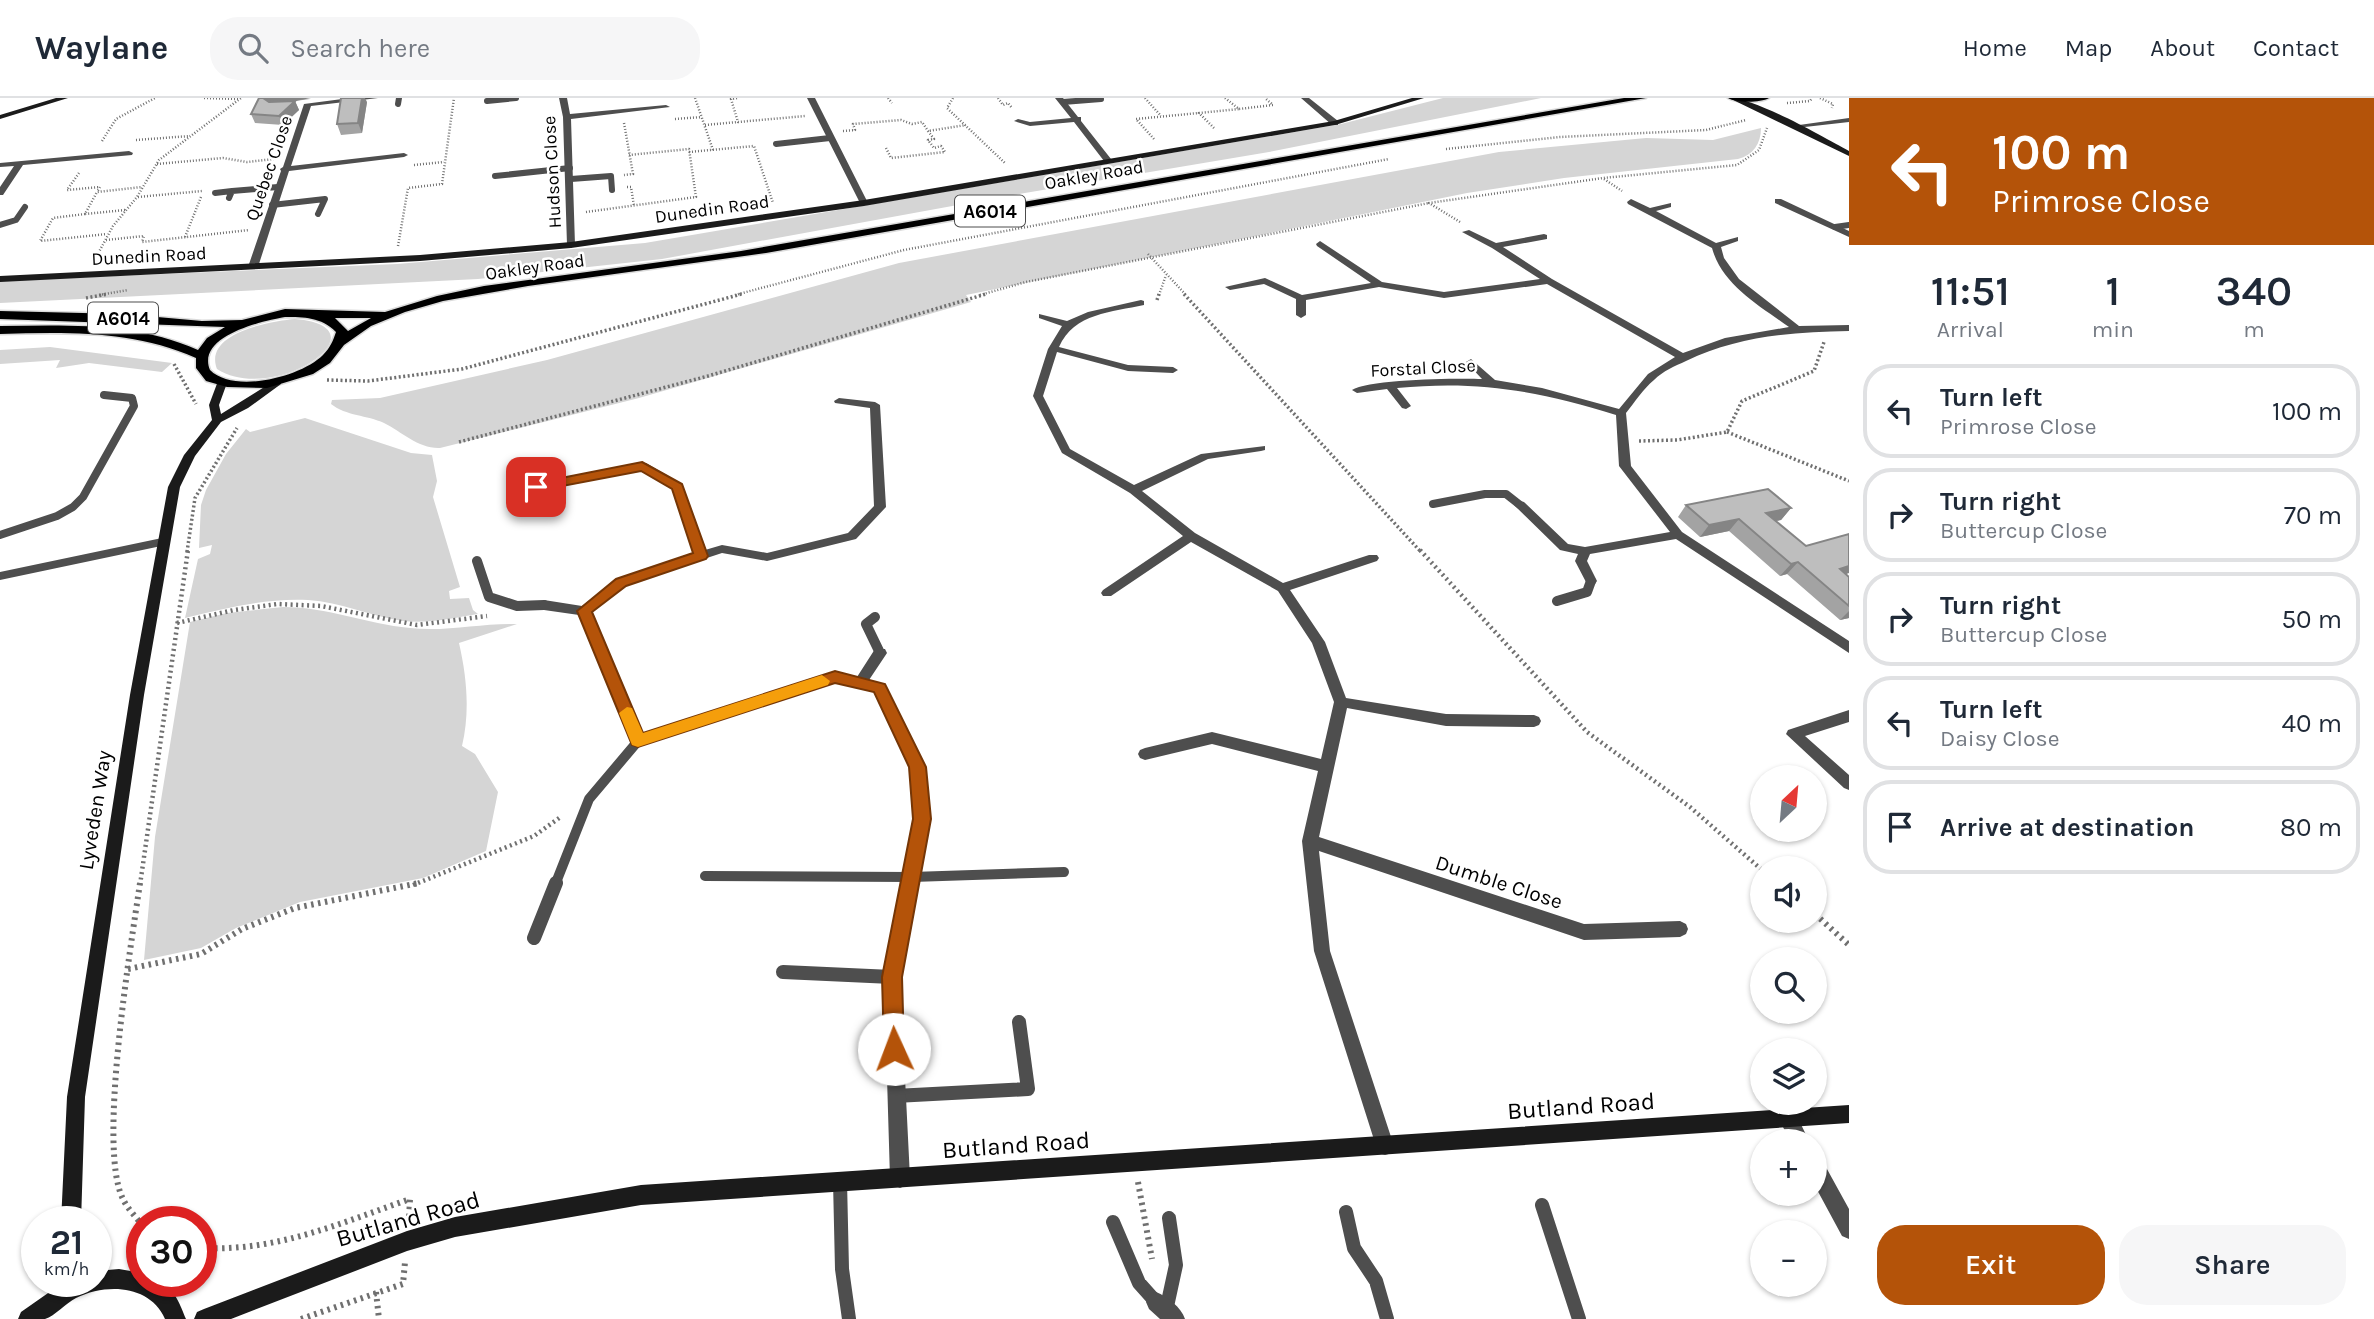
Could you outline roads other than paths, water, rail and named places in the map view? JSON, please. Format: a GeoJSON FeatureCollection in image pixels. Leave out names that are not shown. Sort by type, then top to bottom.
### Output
{"type":"FeatureCollection","features":[{"type":"Feature","properties":{"kind":"main road","name":"Oakley Road"},"geometry":{"type":"LineString","coordinates":[[245,322],[285,313],[387,314],[481,292],[839,237],[1522,116],[1640,98]]}},
{"type":"Feature","properties":{"kind":"main road"},"geometry":{"type":"LineString","coordinates":[[1733,98],[1764,98]]}},
{"type":"Feature","properties":{"kind":"main road","name":"Oakley Road"},"geometry":{"type":"LineString","coordinates":[[222,383],[257,385],[277,382],[319,365],[334,354],[350,333],[387,314]]}},
{"type":"Feature","properties":{"kind":"main road","name":"A6014"},"geometry":{"type":"LineString","coordinates":[[0,315],[124,318],[202,326],[245,322]]}},
{"type":"Feature","properties":{"kind":"main road"},"geometry":{"type":"LineString","coordinates":[[321,315],[334,321],[342,331],[341,342]]}},
{"type":"Feature","properties":{"kind":"main road"},"geometry":{"type":"LineString","coordinates":[[222,383],[208,377],[201,367],[201,356],[210,344],[245,322]]}},
{"type":"Feature","properties":{"kind":"main road","name":"A6014"},"geometry":{"type":"LineString","coordinates":[[0,330],[66,330],[149,337],[178,344],[201,356]]}},
{"type":"Feature","properties":{"kind":"street"},"geometry":{"type":"LineString","coordinates":[[0,117],[64,98]]}},
{"type":"Feature","properties":{"kind":"street","name":"Quebec Close"},"geometry":{"type":"LineString","coordinates":[[253,267],[308,104],[374,98]]}},
{"type":"Feature","properties":{"kind":"street","name":"Hudson Close"},"geometry":{"type":"LineString","coordinates":[[563,98],[570,168],[571,245]]}},
{"type":"Feature","properties":{"kind":"street"},"geometry":{"type":"LineString","coordinates":[[811,98],[864,203]]}},
{"type":"Feature","properties":{"kind":"street"},"geometry":{"type":"LineString","coordinates":[[1305,98],[1335,122]]}},
{"type":"Feature","properties":{"kind":"street","name":"Dunedin Road"},"geometry":{"type":"LineString","coordinates":[[0,279],[420,258],[571,245],[864,203],[1107,159],[1335,122],[1420,98]]}},
{"type":"Feature","properties":{"kind":"street"},"geometry":{"type":"LineString","coordinates":[[1733,98],[1849,154]]}},
{"type":"Feature","properties":{"kind":"street"},"geometry":{"type":"LineString","coordinates":[[1764,98],[1787,122]]}},
{"type":"Feature","properties":{"kind":"street"},"geometry":{"type":"LineString","coordinates":[[1061,100],[1079,119],[1107,159]]}},
{"type":"Feature","properties":{"kind":"street"},"geometry":{"type":"LineString","coordinates":[[296,105],[308,104]]}},
{"type":"Feature","properties":{"kind":"street"},"geometry":{"type":"LineString","coordinates":[[567,117],[666,107]]}},
{"type":"Feature","properties":{"kind":"street"},"geometry":{"type":"LineString","coordinates":[[1018,121],[1030,124],[1079,119]]}},
{"type":"Feature","properties":{"kind":"street"},"geometry":{"type":"LineString","coordinates":[[1796,127],[1849,120]]}},
{"type":"Feature","properties":{"kind":"street"},"geometry":{"type":"LineString","coordinates":[[387,156],[394,143]]}},
{"type":"Feature","properties":{"kind":"street"},"geometry":{"type":"LineString","coordinates":[[0,165],[129,153]]}},
{"type":"Feature","properties":{"kind":"street"},"geometry":{"type":"LineString","coordinates":[[284,169],[404,155]]}},
{"type":"Feature","properties":{"kind":"street"},"geometry":{"type":"LineString","coordinates":[[96,168],[106,156]]}},
{"type":"Feature","properties":{"kind":"street"},"geometry":{"type":"LineString","coordinates":[[0,193],[20,163]]}},
{"type":"Feature","properties":{"kind":"street"},"geometry":{"type":"LineString","coordinates":[[1778,201],[1849,234]]}},
{"type":"Feature","properties":{"kind":"street"},"geometry":{"type":"LineString","coordinates":[[1631,202],[1651,210],[1690,237],[1716,246],[1735,239]]}},
{"type":"Feature","properties":{"kind":"street"},"geometry":{"type":"LineString","coordinates":[[1651,210],[1668,205]]}},
{"type":"Feature","properties":{"kind":"street"},"geometry":{"type":"LineString","coordinates":[[1466,232],[1495,246],[1549,281],[1684,358]]}},
{"type":"Feature","properties":{"kind":"street"},"geometry":{"type":"LineString","coordinates":[[1495,246],[1544,237]]}},
{"type":"Feature","properties":{"kind":"street"},"geometry":{"type":"LineString","coordinates":[[1320,244],[1379,284]]}},
{"type":"Feature","properties":{"kind":"street"},"geometry":{"type":"LineString","coordinates":[[1716,246],[1718,260],[1795,327]]}},
{"type":"Feature","properties":{"kind":"street"},"geometry":{"type":"LineString","coordinates":[[1230,287],[1265,281],[1301,298],[1379,284],[1444,295],[1549,281]]}},
{"type":"Feature","properties":{"kind":"street"},"geometry":{"type":"LineString","coordinates":[[1301,298],[1301,316]]}},
{"type":"Feature","properties":{"kind":"street"},"geometry":{"type":"LineString","coordinates":[[1140,303],[1094,314],[1068,325],[1055,349],[1038,396],[1066,452],[1134,490],[1191,536],[1282,588],[1318,642],[1341,702],[1310,841],[1322,951],[1385,1146]]}},
{"type":"Feature","properties":{"kind":"street"},"geometry":{"type":"LineString","coordinates":[[1042,316],[1068,325]]}},
{"type":"Feature","properties":{"kind":"street"},"geometry":{"type":"LineString","coordinates":[[1849,328],[1795,327],[1729,337],[1655,373],[1621,413],[1625,466],[1678,535],[1849,648]]}},
{"type":"Feature","properties":{"kind":"street"},"geometry":{"type":"LineString","coordinates":[[1055,349],[1128,369],[1173,370]]}},
{"type":"Feature","properties":{"kind":"street","name":"Forstal Close"},"geometry":{"type":"LineString","coordinates":[[1471,362],[1492,382]]}},
{"type":"Feature","properties":{"kind":"street","name":"Lyveden Way"},"geometry":{"type":"LineString","coordinates":[[72,1206],[76,1097],[162,542],[180,472],[217,421],[244,406],[277,382]]}},
{"type":"Feature","properties":{"kind":"street","name":"Forstal Close"},"geometry":{"type":"LineString","coordinates":[[1357,390],[1389,386],[1492,382],[1545,391],[1621,413]]}},
{"type":"Feature","properties":{"kind":"street"},"geometry":{"type":"LineString","coordinates":[[217,421],[214,405],[222,383]]}},
{"type":"Feature","properties":{"kind":"street"},"geometry":{"type":"LineString","coordinates":[[1389,386],[1406,406]]}},
{"type":"Feature","properties":{"kind":"street"},"geometry":{"type":"LineString","coordinates":[[544,605],[584,611],[621,582],[722,549],[767,557],[852,536],[880,507],[875,405],[839,401]]}},
{"type":"Feature","properties":{"kind":"street"},"geometry":{"type":"LineString","coordinates":[[1134,490],[1205,456],[1261,448]]}},
{"type":"Feature","properties":{"kind":"street"},"geometry":{"type":"LineString","coordinates":[[536,487],[642,466],[678,487],[701,556]]}},
{"type":"Feature","properties":{"kind":"street"},"geometry":{"type":"LineString","coordinates":[[1520,505],[1564,547],[1586,551],[1678,535]]}},
{"type":"Feature","properties":{"kind":"street"},"geometry":{"type":"LineString","coordinates":[[1107,593],[1191,536]]}},
{"type":"Feature","properties":{"kind":"street"},"geometry":{"type":"LineString","coordinates":[[0,576],[162,542]]}},
{"type":"Feature","properties":{"kind":"street"},"geometry":{"type":"LineString","coordinates":[[1586,551],[1581,561],[1591,582]]}},
{"type":"Feature","properties":{"kind":"street"},"geometry":{"type":"LineString","coordinates":[[1282,588],[1373,558]]}},
{"type":"Feature","properties":{"kind":"street"},"geometry":{"type":"LineString","coordinates":[[584,611],[638,741],[835,677],[879,688],[918,767],[922,819],[892,977],[900,1178]]}},
{"type":"Feature","properties":{"kind":"street"},"geometry":{"type":"LineString","coordinates":[[860,683],[880,653]]}},
{"type":"Feature","properties":{"kind":"street"},"geometry":{"type":"LineString","coordinates":[[1341,702],[1446,720],[1534,721]]}},
{"type":"Feature","properties":{"kind":"street"},"geometry":{"type":"LineString","coordinates":[[1849,716],[1793,734],[1849,784]]}},
{"type":"Feature","properties":{"kind":"street"},"geometry":{"type":"LineString","coordinates":[[1144,754],[1212,738],[1328,767]]}},
{"type":"Feature","properties":{"kind":"street","name":"Dumble Close"},"geometry":{"type":"LineString","coordinates":[[1310,841],[1584,932],[1680,929]]}},
{"type":"Feature","properties":{"kind":"street","name":"Butland Road"},"geometry":{"type":"LineString","coordinates":[[204,1319],[407,1241],[455,1227],[642,1195],[1849,1114]]}},
{"type":"Feature","properties":{"kind":"street"},"geometry":{"type":"LineString","coordinates":[[1788,1119],[1793,1129]]}},
{"type":"Feature","properties":{"kind":"street"},"geometry":{"type":"LineString","coordinates":[[1827,1189],[1849,1229]]}},
{"type":"Feature","properties":{"kind":"street"},"geometry":{"type":"LineString","coordinates":[[112,1280],[131,1279],[155,1288],[172,1306],[176,1319]]}},
{"type":"Feature","properties":{"kind":"street"},"geometry":{"type":"LineString","coordinates":[[28,1319],[57,1297]]}},
{"type":"Feature","properties":{"kind":"lane"},"geometry":{"type":"LineString","coordinates":[[487,101],[516,98]]}},
{"type":"Feature","properties":{"kind":"lane"},"geometry":{"type":"LineString","coordinates":[[1061,100],[1101,99]]}},
{"type":"Feature","properties":{"kind":"lane"},"geometry":{"type":"LineString","coordinates":[[776,144],[829,135]]}},
{"type":"Feature","properties":{"kind":"lane"},"geometry":{"type":"LineString","coordinates":[[495,176],[570,168]]}},
{"type":"Feature","properties":{"kind":"lane"},"geometry":{"type":"LineString","coordinates":[[520,173],[522,186]]}},
{"type":"Feature","properties":{"kind":"lane"},"geometry":{"type":"LineString","coordinates":[[570,179],[611,177],[612,190]]}},
{"type":"Feature","properties":{"kind":"lane"},"geometry":{"type":"LineString","coordinates":[[215,193],[231,195],[278,187]]}},
{"type":"Feature","properties":{"kind":"lane"},"geometry":{"type":"LineString","coordinates":[[272,205],[325,199],[318,214]]}},
{"type":"Feature","properties":{"kind":"lane"},"geometry":{"type":"LineString","coordinates":[[0,225],[16,220],[25,207]]}},
{"type":"Feature","properties":{"kind":"lane"},"geometry":{"type":"LineString","coordinates":[[1835,227],[1849,225]]}},
{"type":"Feature","properties":{"kind":"lane"},"geometry":{"type":"LineString","coordinates":[[0,535],[57,516],[83,497],[134,407],[132,398],[104,395]]}},
{"type":"Feature","properties":{"kind":"lane"},"geometry":{"type":"LineString","coordinates":[[1433,504],[1485,494],[1506,495],[1520,505]]}},
{"type":"Feature","properties":{"kind":"lane"},"geometry":{"type":"LineString","coordinates":[[477,561],[489,597],[517,606],[544,605]]}},
{"type":"Feature","properties":{"kind":"lane"},"geometry":{"type":"LineString","coordinates":[[1557,601],[1587,592],[1591,582]]}},
{"type":"Feature","properties":{"kind":"lane"},"geometry":{"type":"LineString","coordinates":[[875,617],[866,624],[880,653]]}},
{"type":"Feature","properties":{"kind":"lane"},"geometry":{"type":"LineString","coordinates":[[534,938],[589,799],[638,741]]}},
{"type":"Feature","properties":{"kind":"lane"},"geometry":{"type":"LineString","coordinates":[[705,876],[912,877],[1064,872]]}},
{"type":"Feature","properties":{"kind":"lane"},"geometry":{"type":"LineString","coordinates":[[783,972],[892,977]]}},
{"type":"Feature","properties":{"kind":"lane"},"geometry":{"type":"LineString","coordinates":[[895,1096],[1028,1089],[1019,1022]]}},
{"type":"Feature","properties":{"kind":"lane"},"geometry":{"type":"LineString","coordinates":[[840,1181],[842,1269],[849,1319]]}},
{"type":"Feature","properties":{"kind":"lane"},"geometry":{"type":"LineString","coordinates":[[1542,1205],[1579,1319]]}},
{"type":"Feature","properties":{"kind":"lane"},"geometry":{"type":"LineString","coordinates":[[1346,1212],[1354,1248],[1376,1281],[1387,1319]]}},
{"type":"Feature","properties":{"kind":"lane"},"geometry":{"type":"LineString","coordinates":[[1113,1222],[1139,1283],[1166,1311],[1177,1284],[1177,1249],[1168,1218]]}}]}
